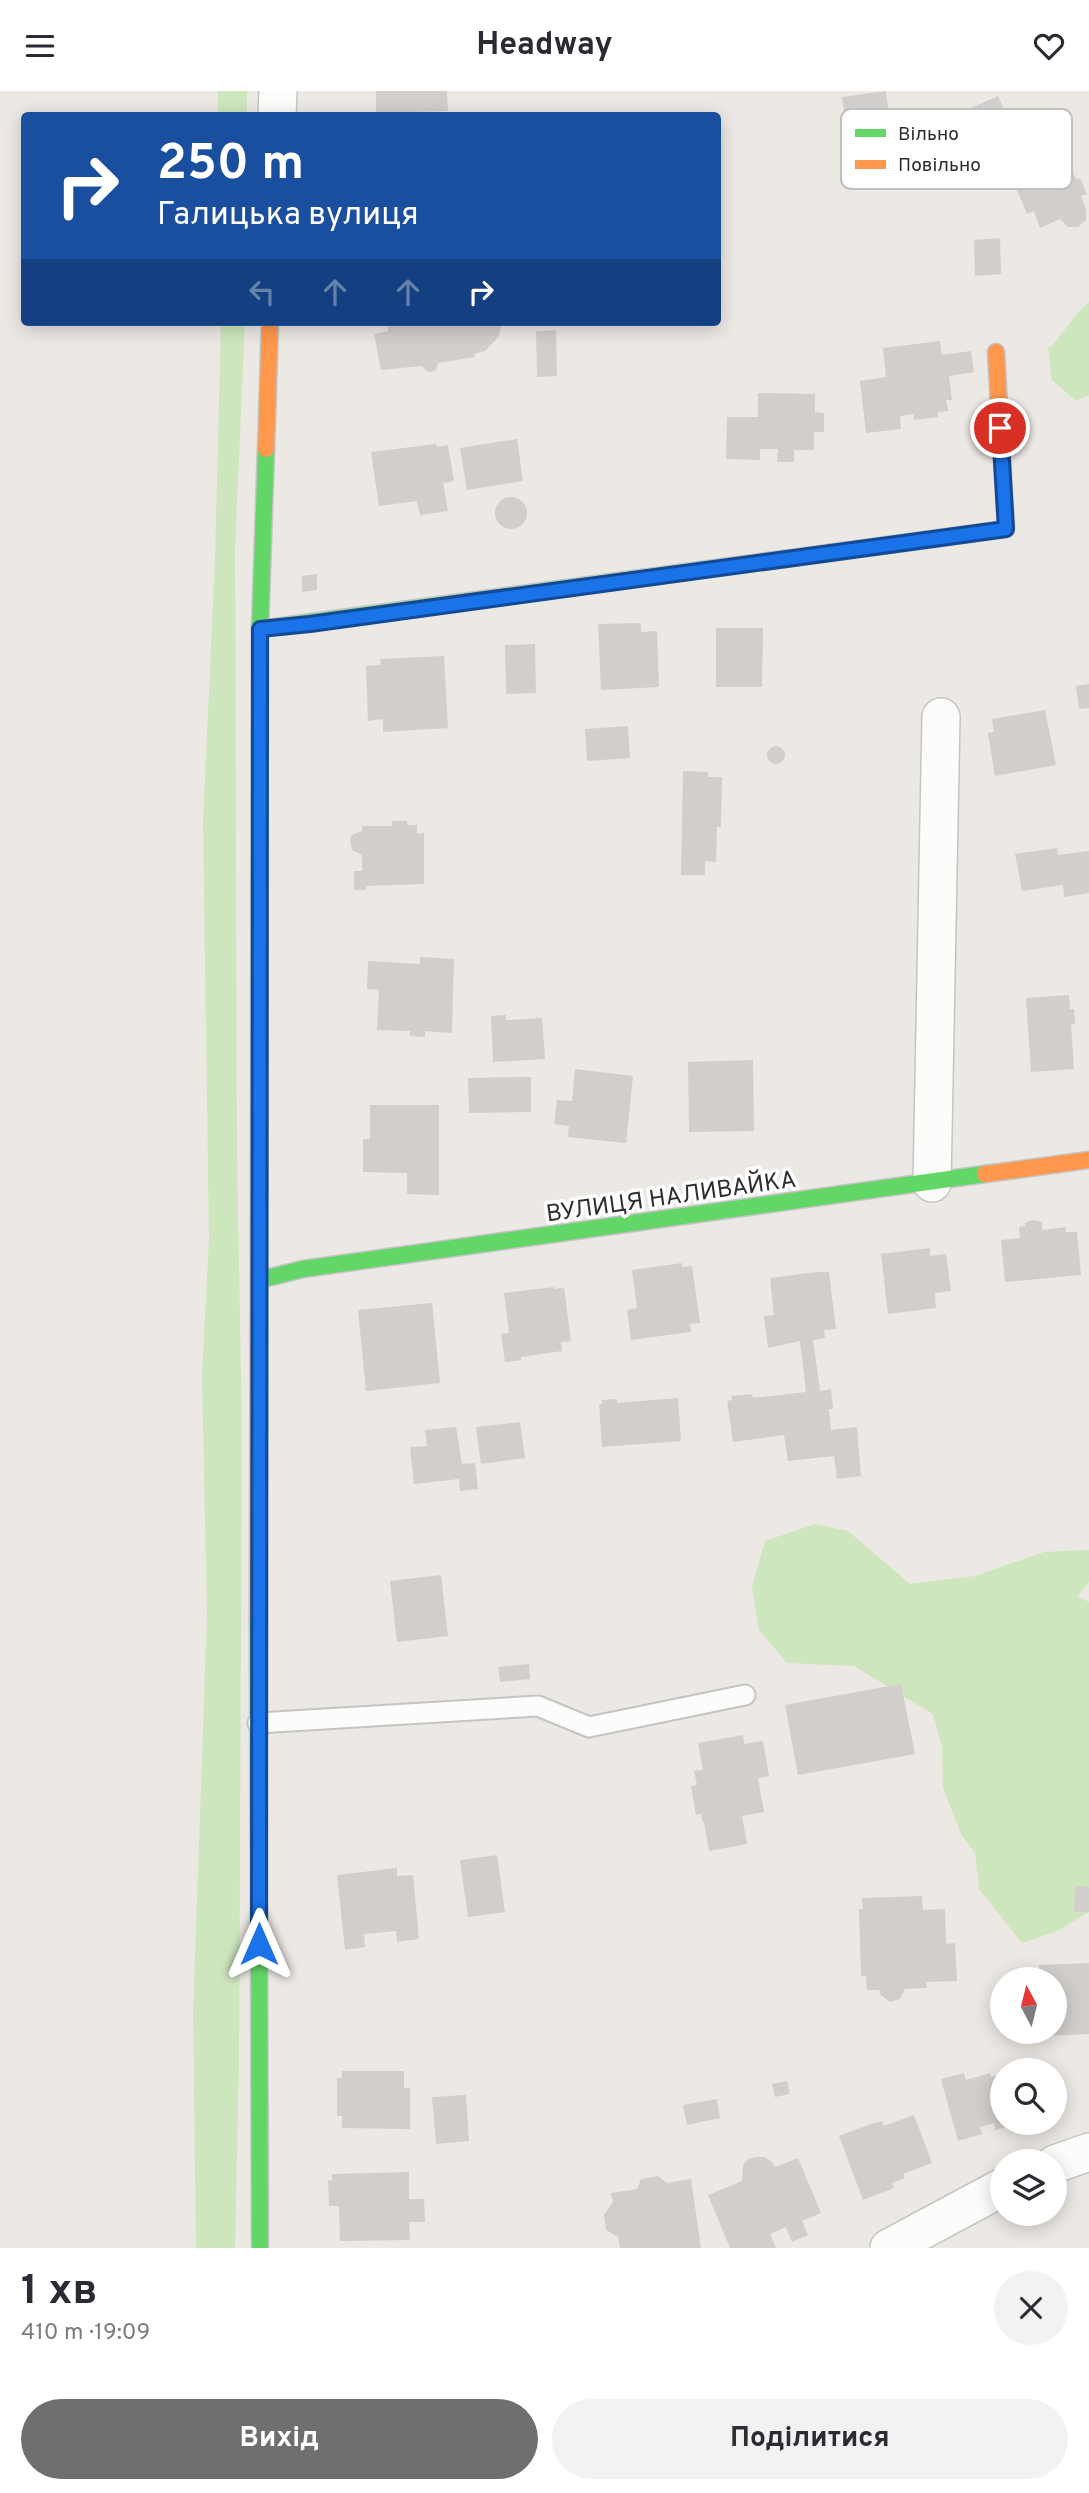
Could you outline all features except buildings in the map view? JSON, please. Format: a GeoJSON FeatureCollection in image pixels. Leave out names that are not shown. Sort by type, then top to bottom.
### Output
{"type":"FeatureCollection","features":[{"type":"Feature","properties":{"kind":"street"},"geometry":{"type":"LineString","coordinates":[[277,112],[278,91]]}},
{"type":"Feature","properties":{"kind":"street"},"geometry":{"type":"LineString","coordinates":[[260,2248],[260,629],[270,326]]}},
{"type":"Feature","properties":{"kind":"street"},"geometry":{"type":"LineString","coordinates":[[260,629],[1006,529],[996,352]]}},
{"type":"Feature","properties":{"kind":"street"},"geometry":{"type":"LineString","coordinates":[[932,1183],[941,717]]}},
{"type":"Feature","properties":{"kind":"street","name":"ВУЛИЦЯ НАЛИВАЙКА"},"geometry":{"type":"LineString","coordinates":[[259,1280],[303,1269],[1089,1160]]}},
{"type":"Feature","properties":{"kind":"street"},"geometry":{"type":"LineString","coordinates":[[1067,2160],[1089,2152]]}},
{"type":"Feature","properties":{"kind":"street"},"geometry":{"type":"LineString","coordinates":[[889,2248],[990,2194]]}},
{"type":"Feature","properties":{"kind":"lane"},"geometry":{"type":"LineString","coordinates":[[258,1723],[538,1706],[589,1727],[745,1695]]}},
{"type":"Feature","properties":{"kind":"green space"},"geometry":{"type":"Polygon","coordinates":[[[218,91],[247,91],[247,112],[218,112],[218,91]]]}},
{"type":"Feature","properties":{"kind":"green space"},"geometry":{"type":"Polygon","coordinates":[[[1089,302],[1089,395],[1076,401],[1052,380],[1048,347],[1053,345],[1089,302]]]}},
{"type":"Feature","properties":{"kind":"green space"},"geometry":{"type":"Polygon","coordinates":[[[221,326],[245,326],[235,549],[237,1151],[242,1429],[239,2064],[235,2248],[196,2248],[193,2012],[207,1615],[202,1377],[209,1239],[203,823],[215,559],[221,326]]]}},
{"type":"Feature","properties":{"kind":"green space"},"geometry":{"type":"Polygon","coordinates":[[[815,1524],[848,1531],[910,1584],[975,1576],[1044,1552],[1089,1550],[1089,1582],[1077,1596],[1089,1602],[1089,1912],[1057,1931],[1022,1943],[979,1889],[975,1853],[962,1836],[943,1788],[942,1747],[933,1714],[854,1666],[787,1663],[759,1630],[752,1587],[765,1541],[815,1524]]]}},
{"type":"Feature","properties":{"kind":"traffic: fast"},"geometry":{"type":"LineString","coordinates":[[259,1193],[260,629],[266,449]]}},
{"type":"Feature","properties":{"kind":"traffic: fast"},"geometry":{"type":"LineString","coordinates":[[260,629],[829,553]]}},
{"type":"Feature","properties":{"kind":"traffic: fast"},"geometry":{"type":"LineString","coordinates":[[259,1280],[303,1269],[985,1174]]}},
{"type":"Feature","properties":{"kind":"traffic: fast"},"geometry":{"type":"LineString","coordinates":[[258,1617],[260,2248]]}},
{"type":"Feature","properties":{"kind":"traffic: slow"},"geometry":{"type":"LineString","coordinates":[[266,449],[270,326]]}},
{"type":"Feature","properties":{"kind":"traffic: slow"},"geometry":{"type":"LineString","coordinates":[[829,553],[1006,529],[996,352]]}},
{"type":"Feature","properties":{"kind":"traffic: slow"},"geometry":{"type":"LineString","coordinates":[[985,1174],[1089,1160]]}},
{"type":"Feature","properties":{"kind":"traffic: slow"},"geometry":{"type":"LineString","coordinates":[[258,1617],[259,1193]]}},
{"type":"Feature","properties":{"kind":"route"},"geometry":{"type":"LineString","coordinates":[[259,1944],[260,629],[1006,529],[1000,428]]}}]}
